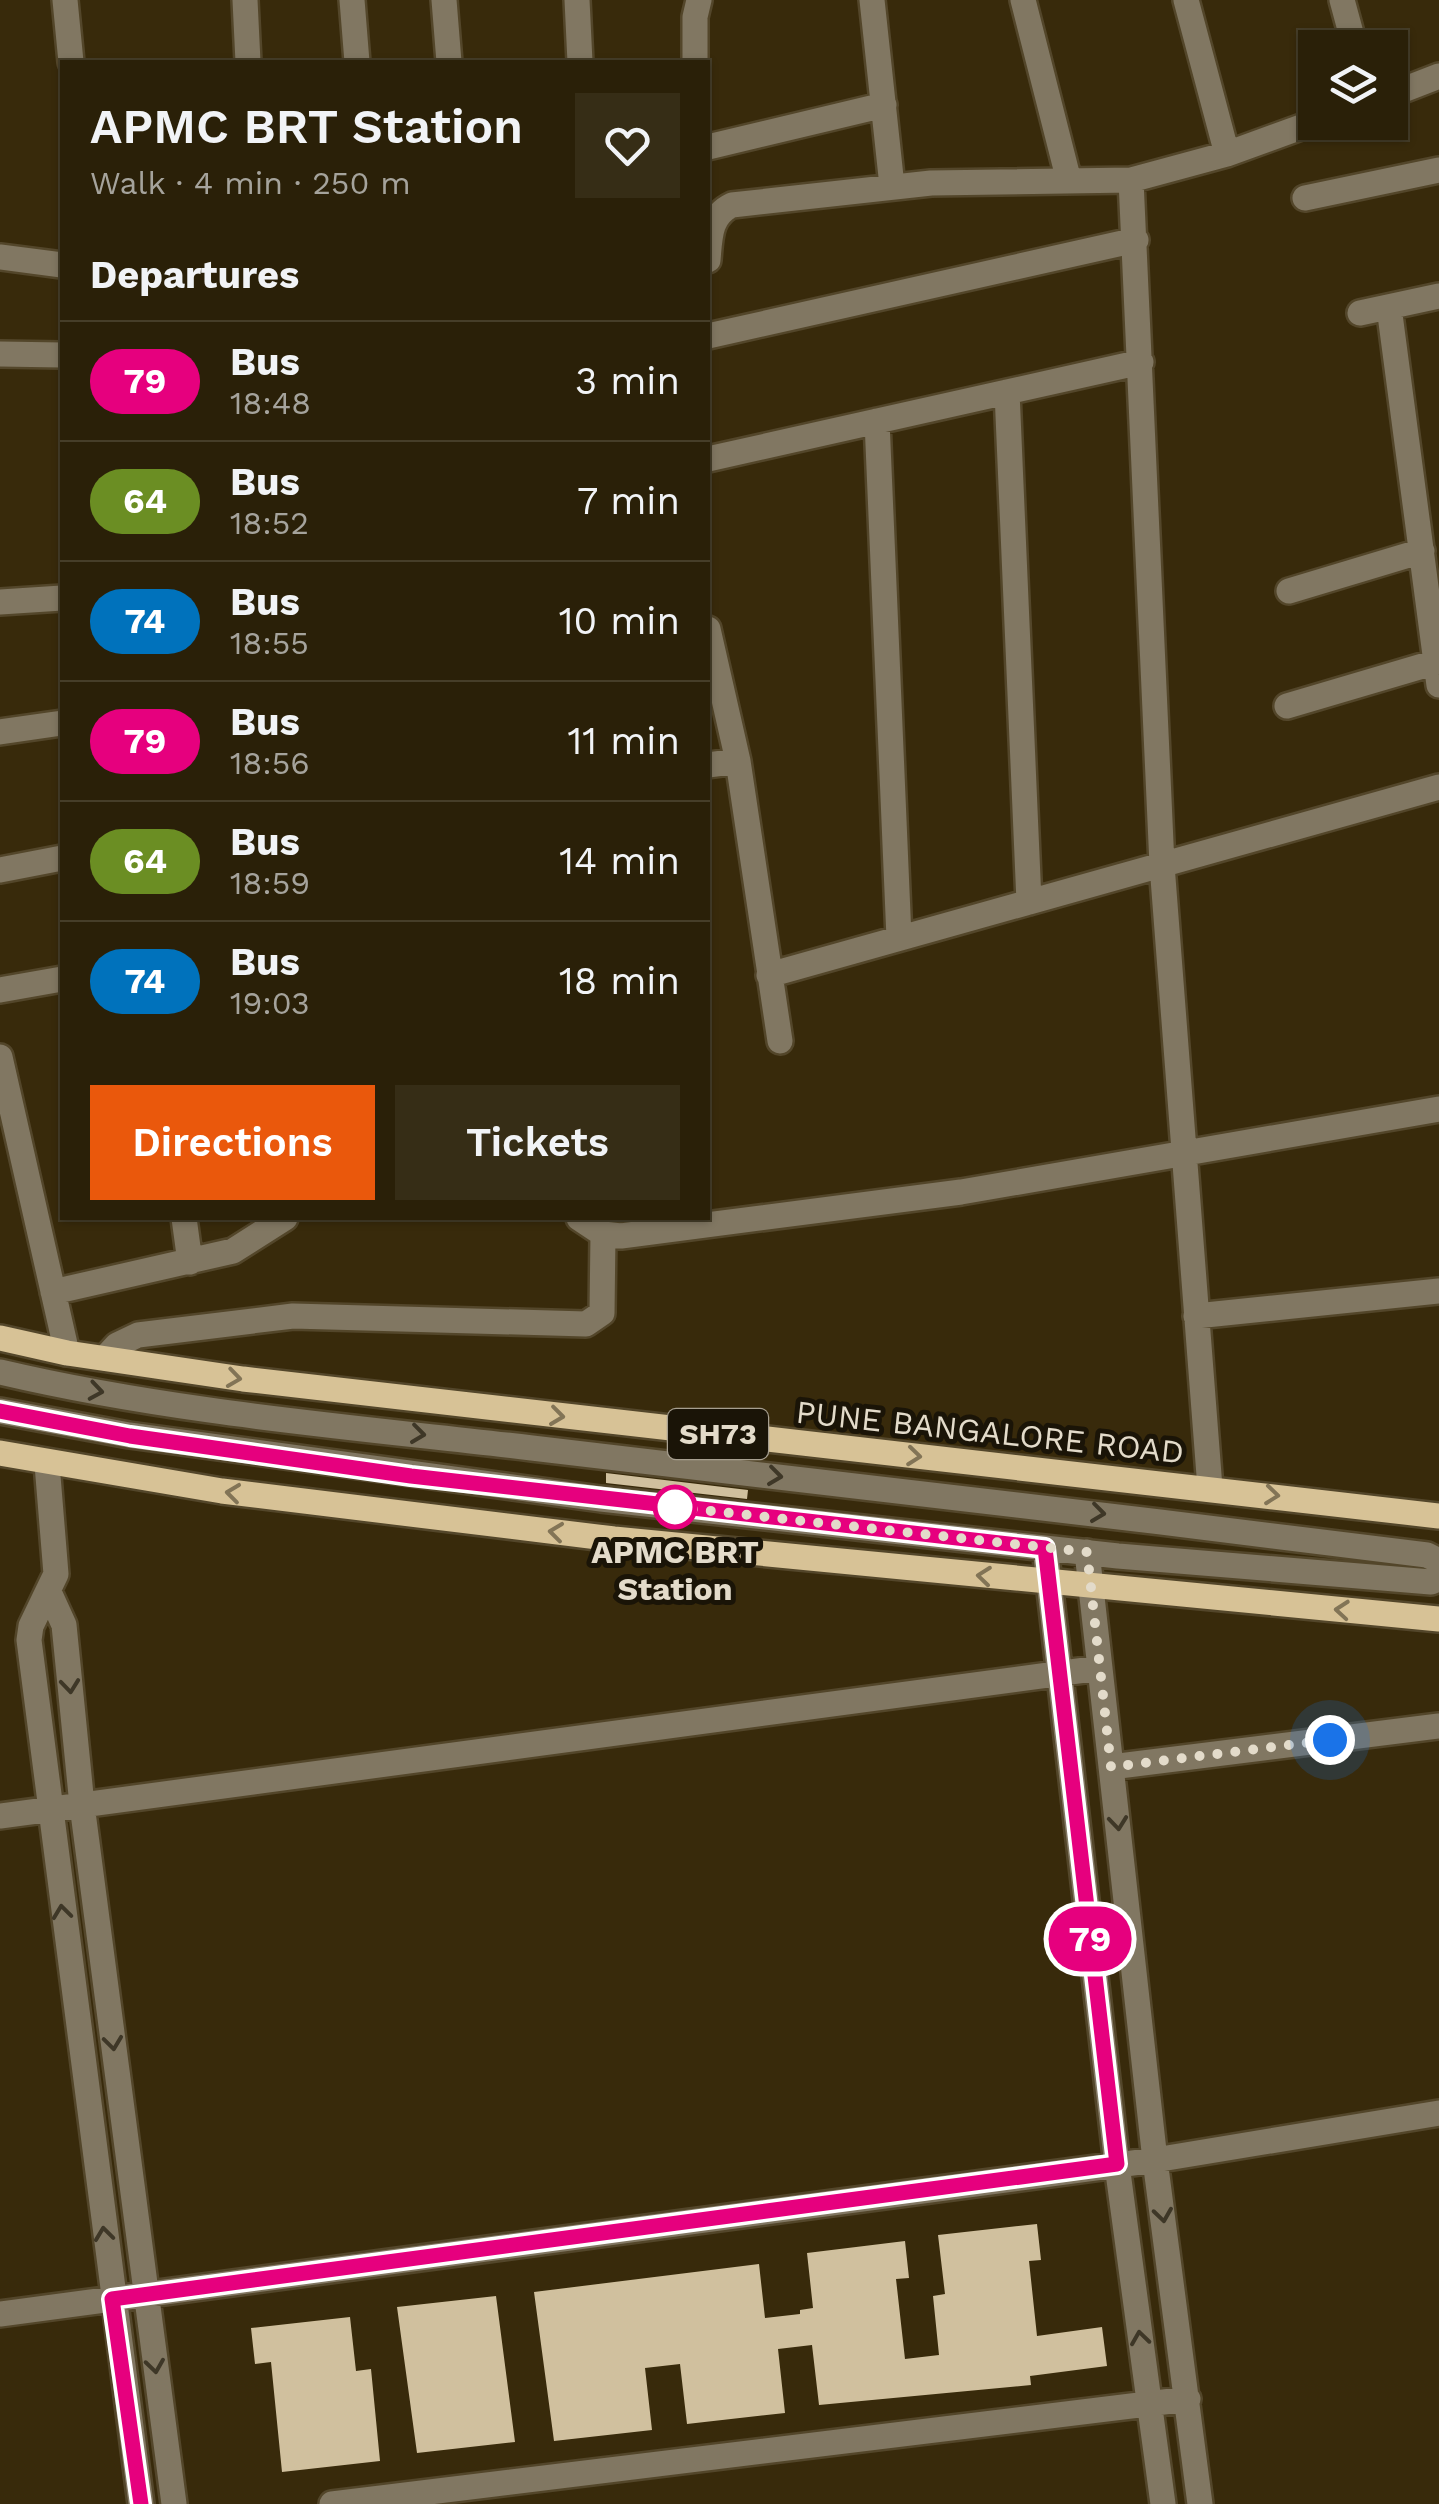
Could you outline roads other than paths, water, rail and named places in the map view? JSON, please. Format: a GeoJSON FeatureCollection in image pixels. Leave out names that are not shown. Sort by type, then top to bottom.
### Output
{"type":"FeatureCollection","features":[{"type":"Feature","properties":{"kind":"main road","name":"PUNE BANGALORE ROAD"},"geometry":{"type":"LineString","coordinates":[[0,1338],[243,1380],[1439,1516]]}},
{"type":"Feature","properties":{"kind":"main road"},"geometry":{"type":"LineString","coordinates":[[0,1454],[222,1491],[614,1539],[1439,1619]]}},
{"type":"Feature","properties":{"kind":"street"},"geometry":{"type":"LineString","coordinates":[[66,0],[70,60]]}},
{"type":"Feature","properties":{"kind":"street"},"geometry":{"type":"LineString","coordinates":[[245,0],[248,60]]}},
{"type":"Feature","properties":{"kind":"street"},"geometry":{"type":"LineString","coordinates":[[352,0],[358,60]]}},
{"type":"Feature","properties":{"kind":"street"},"geometry":{"type":"LineString","coordinates":[[444,0],[449,60]]}},
{"type":"Feature","properties":{"kind":"street"},"geometry":{"type":"LineString","coordinates":[[577,0],[580,60]]}},
{"type":"Feature","properties":{"kind":"street"},"geometry":{"type":"LineString","coordinates":[[695,60],[694,18],[699,0]]}},
{"type":"Feature","properties":{"kind":"street"},"geometry":{"type":"LineString","coordinates":[[874,0],[892,186]]}},
{"type":"Feature","properties":{"kind":"street"},"geometry":{"type":"LineString","coordinates":[[1024,0],[1068,180]]}},
{"type":"Feature","properties":{"kind":"street"},"geometry":{"type":"LineString","coordinates":[[1186,0],[1226,154]]}},
{"type":"Feature","properties":{"kind":"street"},"geometry":{"type":"LineString","coordinates":[[1342,0],[1350,30]]}},
{"type":"Feature","properties":{"kind":"street"},"geometry":{"type":"LineString","coordinates":[[1408,88],[1439,76]]}},
{"type":"Feature","properties":{"kind":"street"},"geometry":{"type":"LineString","coordinates":[[710,146],[884,105]]}},
{"type":"Feature","properties":{"kind":"street"},"geometry":{"type":"LineString","coordinates":[[710,244],[712,227],[722,210],[732,205],[980,180],[1131,180],[1226,154],[1298,128]]}},
{"type":"Feature","properties":{"kind":"street"},"geometry":{"type":"LineString","coordinates":[[1305,198],[1439,170]]}},
{"type":"Feature","properties":{"kind":"street"},"geometry":{"type":"LineString","coordinates":[[1131,180],[1162,864],[1210,1488]]}},
{"type":"Feature","properties":{"kind":"street"},"geometry":{"type":"LineString","coordinates":[[710,336],[1136,240]]}},
{"type":"Feature","properties":{"kind":"street"},"geometry":{"type":"LineString","coordinates":[[0,257],[60,265]]}},
{"type":"Feature","properties":{"kind":"street"},"geometry":{"type":"LineString","coordinates":[[1360,313],[1439,296]]}},
{"type":"Feature","properties":{"kind":"street"},"geometry":{"type":"LineString","coordinates":[[1287,706],[1438,674],[1390,307]]}},
{"type":"Feature","properties":{"kind":"street"},"geometry":{"type":"LineString","coordinates":[[0,354],[60,356]]}},
{"type":"Feature","properties":{"kind":"street"},"geometry":{"type":"LineString","coordinates":[[710,459],[1141,362]]}},
{"type":"Feature","properties":{"kind":"street"},"geometry":{"type":"LineString","coordinates":[[1007,392],[1029,902]]}},
{"type":"Feature","properties":{"kind":"street"},"geometry":{"type":"LineString","coordinates":[[877,421],[900,938]]}},
{"type":"Feature","properties":{"kind":"street"},"geometry":{"type":"LineString","coordinates":[[1290,592],[1422,552]]}},
{"type":"Feature","properties":{"kind":"street"},"geometry":{"type":"LineString","coordinates":[[0,602],[60,598]]}},
{"type":"Feature","properties":{"kind":"street"},"geometry":{"type":"LineString","coordinates":[[710,637],[738,761],[780,1040]]}},
{"type":"Feature","properties":{"kind":"street"},"geometry":{"type":"LineString","coordinates":[[0,732],[60,723]]}},
{"type":"Feature","properties":{"kind":"street"},"geometry":{"type":"LineString","coordinates":[[710,765],[738,761]]}},
{"type":"Feature","properties":{"kind":"street"},"geometry":{"type":"LineString","coordinates":[[769,975],[1439,787]]}},
{"type":"Feature","properties":{"kind":"street"},"geometry":{"type":"LineString","coordinates":[[0,870],[60,858]]}},
{"type":"Feature","properties":{"kind":"street"},"geometry":{"type":"LineString","coordinates":[[0,990],[60,979]]}},
{"type":"Feature","properties":{"kind":"street"},"geometry":{"type":"LineString","coordinates":[[0,1057],[67,1352]]}},
{"type":"Feature","properties":{"kind":"street"},"geometry":{"type":"LineString","coordinates":[[581,1220],[604,1234],[621,1236],[961,1192],[1439,1109]]}},
{"type":"Feature","properties":{"kind":"street"},"geometry":{"type":"LineString","coordinates":[[184,1220],[190,1262]]}},
{"type":"Feature","properties":{"kind":"street"},"geometry":{"type":"LineString","coordinates":[[54,1292],[233,1251],[281,1220]]}},
{"type":"Feature","properties":{"kind":"street"},"geometry":{"type":"LineString","coordinates":[[105,1358],[117,1345],[138,1335],[293,1316],[586,1324],[602,1313],[604,1234]]}},
{"type":"Feature","properties":{"kind":"street"},"geometry":{"type":"LineString","coordinates":[[1196,1316],[1439,1291]]}},
{"type":"Feature","properties":{"kind":"street"},"geometry":{"type":"LineString","coordinates":[[0,1372],[45,1383],[229,1412],[1120,1515],[1428,1555],[1439,1561]]}},
{"type":"Feature","properties":{"kind":"street"},"geometry":{"type":"LineString","coordinates":[[0,1411],[130,1436],[411,1476],[1045,1548],[1439,1580]]}},
{"type":"Feature","properties":{"kind":"street"},"geometry":{"type":"LineString","coordinates":[[48,1464],[58,1559],[50,1592],[32,1626],[30,1640],[141,2504]]}},
{"type":"Feature","properties":{"kind":"street"},"geometry":{"type":"LineString","coordinates":[[1045,1548],[1117,2164],[1162,2504]]}},
{"type":"Feature","properties":{"kind":"street"},"geometry":{"type":"LineString","coordinates":[[1087,1552],[1155,2160],[1200,2504]]}},
{"type":"Feature","properties":{"kind":"street"},"geometry":{"type":"LineString","coordinates":[[50,1592],[64,1625],[82,1805],[174,2504]]}},
{"type":"Feature","properties":{"kind":"street"},"geometry":{"type":"LineString","coordinates":[[0,1816],[1100,1668]]}},
{"type":"Feature","properties":{"kind":"street"},"geometry":{"type":"LineString","coordinates":[[1111,1767],[1439,1726]]}},
{"type":"Feature","properties":{"kind":"street"},"geometry":{"type":"LineString","coordinates":[[0,2314],[1155,2160],[1439,2113]]}},
{"type":"Feature","properties":{"kind":"street"},"geometry":{"type":"LineString","coordinates":[[332,2504],[1188,2399]]}},
{"type":"Feature","properties":{"kind":"place","name":"APMC BRT Station"},"geometry":{"type":"Point","coordinates":[675,1507]}}]}
